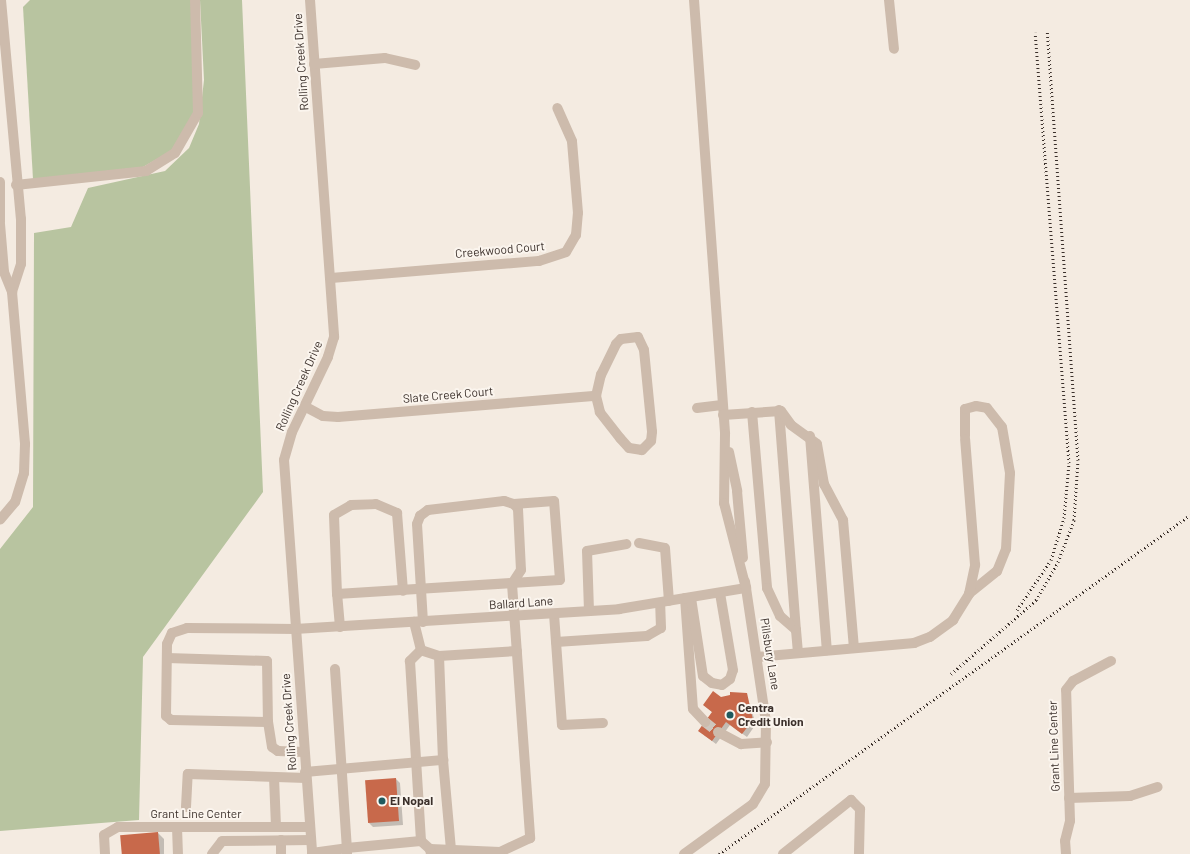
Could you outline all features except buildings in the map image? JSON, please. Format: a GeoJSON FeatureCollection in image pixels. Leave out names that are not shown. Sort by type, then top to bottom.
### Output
{"type":"FeatureCollection","features":[{"type":"Feature","properties":{"kind":"street"},"geometry":{"type":"LineString","coordinates":[[1,0],[21,252],[18,279],[12,292]]}},
{"type":"Feature","properties":{"kind":"street"},"geometry":{"type":"LineString","coordinates":[[16,185],[146,171],[175,153],[198,113],[195,0]]}},
{"type":"Feature","properties":{"kind":"street","name":"Rolling Creek Drive"},"geometry":{"type":"LineString","coordinates":[[310,0],[331,278],[332,344],[304,406],[284,460],[312,853]]}},
{"type":"Feature","properties":{"kind":"street"},"geometry":{"type":"LineString","coordinates":[[694,0],[725,434],[724,503],[746,588]]}},
{"type":"Feature","properties":{"kind":"street"},"geometry":{"type":"LineString","coordinates":[[889,0],[894,49]]}},
{"type":"Feature","properties":{"kind":"street"},"geometry":{"type":"LineString","coordinates":[[314,64],[385,58],[415,65]]}},
{"type":"Feature","properties":{"kind":"street","name":"Creekwood Court"},"geometry":{"type":"LineString","coordinates":[[331,278],[539,261],[566,252],[576,235],[577,205],[572,141],[557,108]]}},
{"type":"Feature","properties":{"kind":"street"},"geometry":{"type":"LineString","coordinates":[[0,182],[2,254],[12,292],[25,444],[24,473],[15,502],[0,520]]}},
{"type":"Feature","properties":{"kind":"street"},"geometry":{"type":"LineString","coordinates":[[1,199],[17,197]]}},
{"type":"Feature","properties":{"kind":"street"},"geometry":{"type":"LineString","coordinates":[[0,284],[12,292]]}},
{"type":"Feature","properties":{"kind":"street"},"geometry":{"type":"LineString","coordinates":[[629,338],[642,340],[652,432],[647,447],[642,450],[629,448],[600,412],[596,396],[601,375],[616,344],[629,338]]}},
{"type":"Feature","properties":{"kind":"street","name":"Slate Creek Court"},"geometry":{"type":"LineString","coordinates":[[304,406],[323,416],[338,417],[596,396]]}},
{"type":"Feature","properties":{"kind":"street"},"geometry":{"type":"LineString","coordinates":[[757,657],[901,645],[930,637],[953,620],[969,594],[997,571],[1006,548],[1010,473],[1002,427],[987,408],[976,406],[965,409],[965,437],[974,553],[969,594]]}},
{"type":"Feature","properties":{"kind":"street"},"geometry":{"type":"LineString","coordinates":[[697,408],[752,412],[779,410]]}},
{"type":"Feature","properties":{"kind":"street"},"geometry":{"type":"LineString","coordinates":[[779,410],[791,425],[810,436],[817,444],[828,494],[844,528],[854,648]]}},
{"type":"Feature","properties":{"kind":"street"},"geometry":{"type":"LineString","coordinates":[[779,410],[798,654]]}},
{"type":"Feature","properties":{"kind":"street"},"geometry":{"type":"LineString","coordinates":[[752,412],[767,588],[780,616],[796,630]]}},
{"type":"Feature","properties":{"kind":"street"},"geometry":{"type":"LineString","coordinates":[[725,434],[737,491],[746,588]]}},
{"type":"Feature","properties":{"kind":"street"},"geometry":{"type":"LineString","coordinates":[[810,436],[827,650]]}},
{"type":"Feature","properties":{"kind":"street"},"geometry":{"type":"LineString","coordinates":[[338,594],[421,590],[560,580],[554,501],[514,504],[497,502],[428,510],[420,516],[417,524],[421,590],[418,622],[421,650]]}},
{"type":"Feature","properties":{"kind":"street"},"geometry":{"type":"LineString","coordinates":[[340,627],[334,515],[351,505],[376,504],[397,513],[402,591]]}},
{"type":"Feature","properties":{"kind":"street"},"geometry":{"type":"LineString","coordinates":[[421,650],[410,661],[421,841],[431,852],[451,850],[500,852],[530,838],[512,584],[522,570],[518,509],[514,504]]}},
{"type":"Feature","properties":{"kind":"street"},"geometry":{"type":"LineString","coordinates":[[556,642],[647,636],[661,628],[665,602],[665,548],[639,543]]}},
{"type":"Feature","properties":{"kind":"street"},"geometry":{"type":"LineString","coordinates":[[588,611],[587,551],[626,544]]}},
{"type":"Feature","properties":{"kind":"street","name":"Ballard Lane"},"geometry":{"type":"LineString","coordinates":[[167,658],[172,633],[187,628],[295,629],[554,614],[665,602],[746,588]]}},
{"type":"Feature","properties":{"kind":"street","name":"Pillsbury Lane"},"geometry":{"type":"LineString","coordinates":[[684,854],[753,804],[760,795],[767,772],[768,742],[746,588]]}},
{"type":"Feature","properties":{"kind":"street"},"geometry":{"type":"LineString","coordinates":[[688,598],[703,676],[712,683],[722,684],[730,680],[733,670],[720,593]]}},
{"type":"Feature","properties":{"kind":"street"},"geometry":{"type":"LineString","coordinates":[[688,598],[694,709],[705,722]]}},
{"type":"Feature","properties":{"kind":"street"},"geometry":{"type":"LineString","coordinates":[[554,614],[562,725],[603,723]]}},
{"type":"Feature","properties":{"kind":"street"},"geometry":{"type":"LineString","coordinates":[[421,650],[438,656],[517,651]]}},
{"type":"Feature","properties":{"kind":"street"},"geometry":{"type":"LineString","coordinates":[[438,656],[443,760],[451,850]]}},
{"type":"Feature","properties":{"kind":"street"},"geometry":{"type":"LineString","coordinates":[[268,722],[171,720],[165,708],[167,658],[267,661],[268,722],[272,747],[278,752],[304,752]]}},
{"type":"Feature","properties":{"kind":"street","name":"Grant Line Center"},"geometry":{"type":"LineString","coordinates":[[1066,854],[1069,798],[1066,690],[1073,681],[1111,661]]}},
{"type":"Feature","properties":{"kind":"street"},"geometry":{"type":"LineString","coordinates":[[335,669],[340,769],[347,851]]}},
{"type":"Feature","properties":{"kind":"street"},"geometry":{"type":"LineString","coordinates":[[718,732],[741,744],[768,742]]}},
{"type":"Feature","properties":{"kind":"street"},"geometry":{"type":"LineString","coordinates":[[186,807],[188,774],[274,777],[306,775],[340,769],[443,760]]}},
{"type":"Feature","properties":{"kind":"street"},"geometry":{"type":"LineString","coordinates":[[274,777],[276,827]]}},
{"type":"Feature","properties":{"kind":"street"},"geometry":{"type":"LineString","coordinates":[[1069,798],[1130,796],[1158,787]]}},
{"type":"Feature","properties":{"kind":"street"},"geometry":{"type":"LineString","coordinates":[[783,854],[851,800],[860,809],[859,854]]}},
{"type":"Feature","properties":{"kind":"street"},"geometry":{"type":"LineString","coordinates":[[177,827],[178,854]]}},
{"type":"Feature","properties":{"kind":"street","name":"Grant Line Center"},"geometry":{"type":"LineString","coordinates":[[105,854],[104,835],[114,828],[309,827]]}},
{"type":"Feature","properties":{"kind":"street"},"geometry":{"type":"LineString","coordinates":[[281,840],[282,854]]}},
{"type":"Feature","properties":{"kind":"street"},"geometry":{"type":"LineString","coordinates":[[212,854],[222,841],[311,840]]}},
{"type":"Feature","properties":{"kind":"street"},"geometry":{"type":"LineString","coordinates":[[312,853],[347,851],[421,841]]}},
{"type":"Feature","properties":{"kind":"green space"},"geometry":{"type":"Polygon","coordinates":[[[30,0],[191,0],[194,113],[171,151],[143,167],[33,179],[23,7],[30,0]]]}},
{"type":"Feature","properties":{"kind":"green space"},"geometry":{"type":"Polygon","coordinates":[[[200,0],[242,0],[263,492],[143,657],[139,820],[0,831],[0,549],[33,507],[34,233],[71,227],[88,188],[165,171],[189,148],[199,124],[204,80],[200,0]]]}},
{"type":"Feature","properties":{"kind":"tunnel"},"geometry":{"type":"LineString","coordinates":[[705,722],[718,732]]}},
{"type":"Feature","properties":{"kind":"railway"},"geometry":{"type":"LineString","coordinates":[[1017,610],[1051,560],[1064,518],[1069,463],[1035,32]]}},
{"type":"Feature","properties":{"kind":"railway"},"geometry":{"type":"LineString","coordinates":[[951,674],[1036,600],[1058,562],[1074,520],[1078,460],[1047,32]]}},
{"type":"Feature","properties":{"kind":"railway"},"geometry":{"type":"LineString","coordinates":[[719,854],[1190,515]]}},
{"type":"Feature","properties":{"kind":"place","name":"Centra Credit Union"},"geometry":{"type":"Point","coordinates":[730,715]}},
{"type":"Feature","properties":{"kind":"place","name":"El Nopal"},"geometry":{"type":"Point","coordinates":[382,801]}}]}
